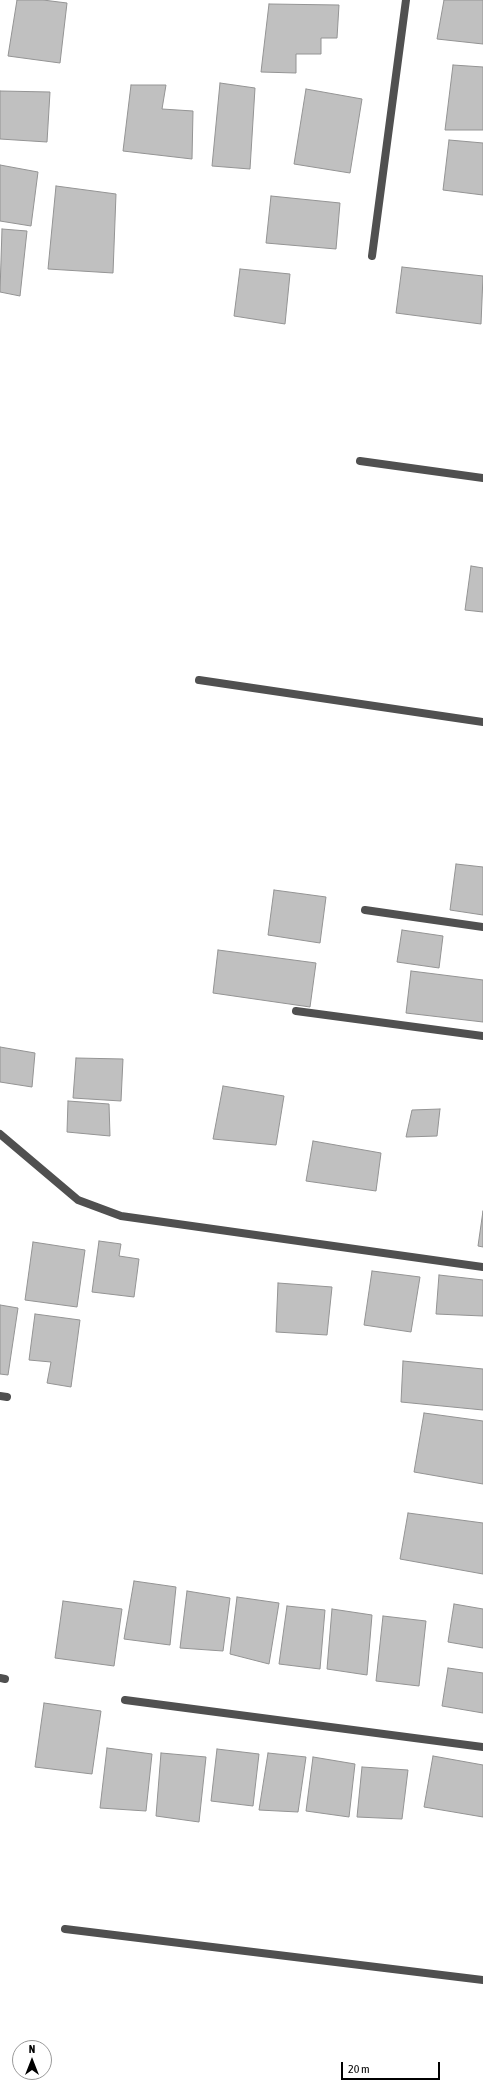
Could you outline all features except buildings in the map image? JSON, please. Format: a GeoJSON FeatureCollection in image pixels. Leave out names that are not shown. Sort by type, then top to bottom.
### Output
{"type":"FeatureCollection","features":[{"type":"Feature","properties":{"kind":"street"},"geometry":{"type":"LineString","coordinates":[[372,256],[406,0]]}},
{"type":"Feature","properties":{"kind":"street"},"geometry":{"type":"LineString","coordinates":[[360,461],[483,478]]}},
{"type":"Feature","properties":{"kind":"street"},"geometry":{"type":"LineString","coordinates":[[199,680],[483,722]]}},
{"type":"Feature","properties":{"kind":"street"},"geometry":{"type":"LineString","coordinates":[[365,910],[483,927]]}},
{"type":"Feature","properties":{"kind":"street"},"geometry":{"type":"LineString","coordinates":[[296,1011],[483,1036]]}},
{"type":"Feature","properties":{"kind":"street"},"geometry":{"type":"LineString","coordinates":[[0,1134],[78,1200],[121,1216],[483,1267]]}},
{"type":"Feature","properties":{"kind":"street"},"geometry":{"type":"LineString","coordinates":[[125,1700],[483,1747]]}},
{"type":"Feature","properties":{"kind":"street"},"geometry":{"type":"LineString","coordinates":[[65,1929],[483,1980]]}}]}
